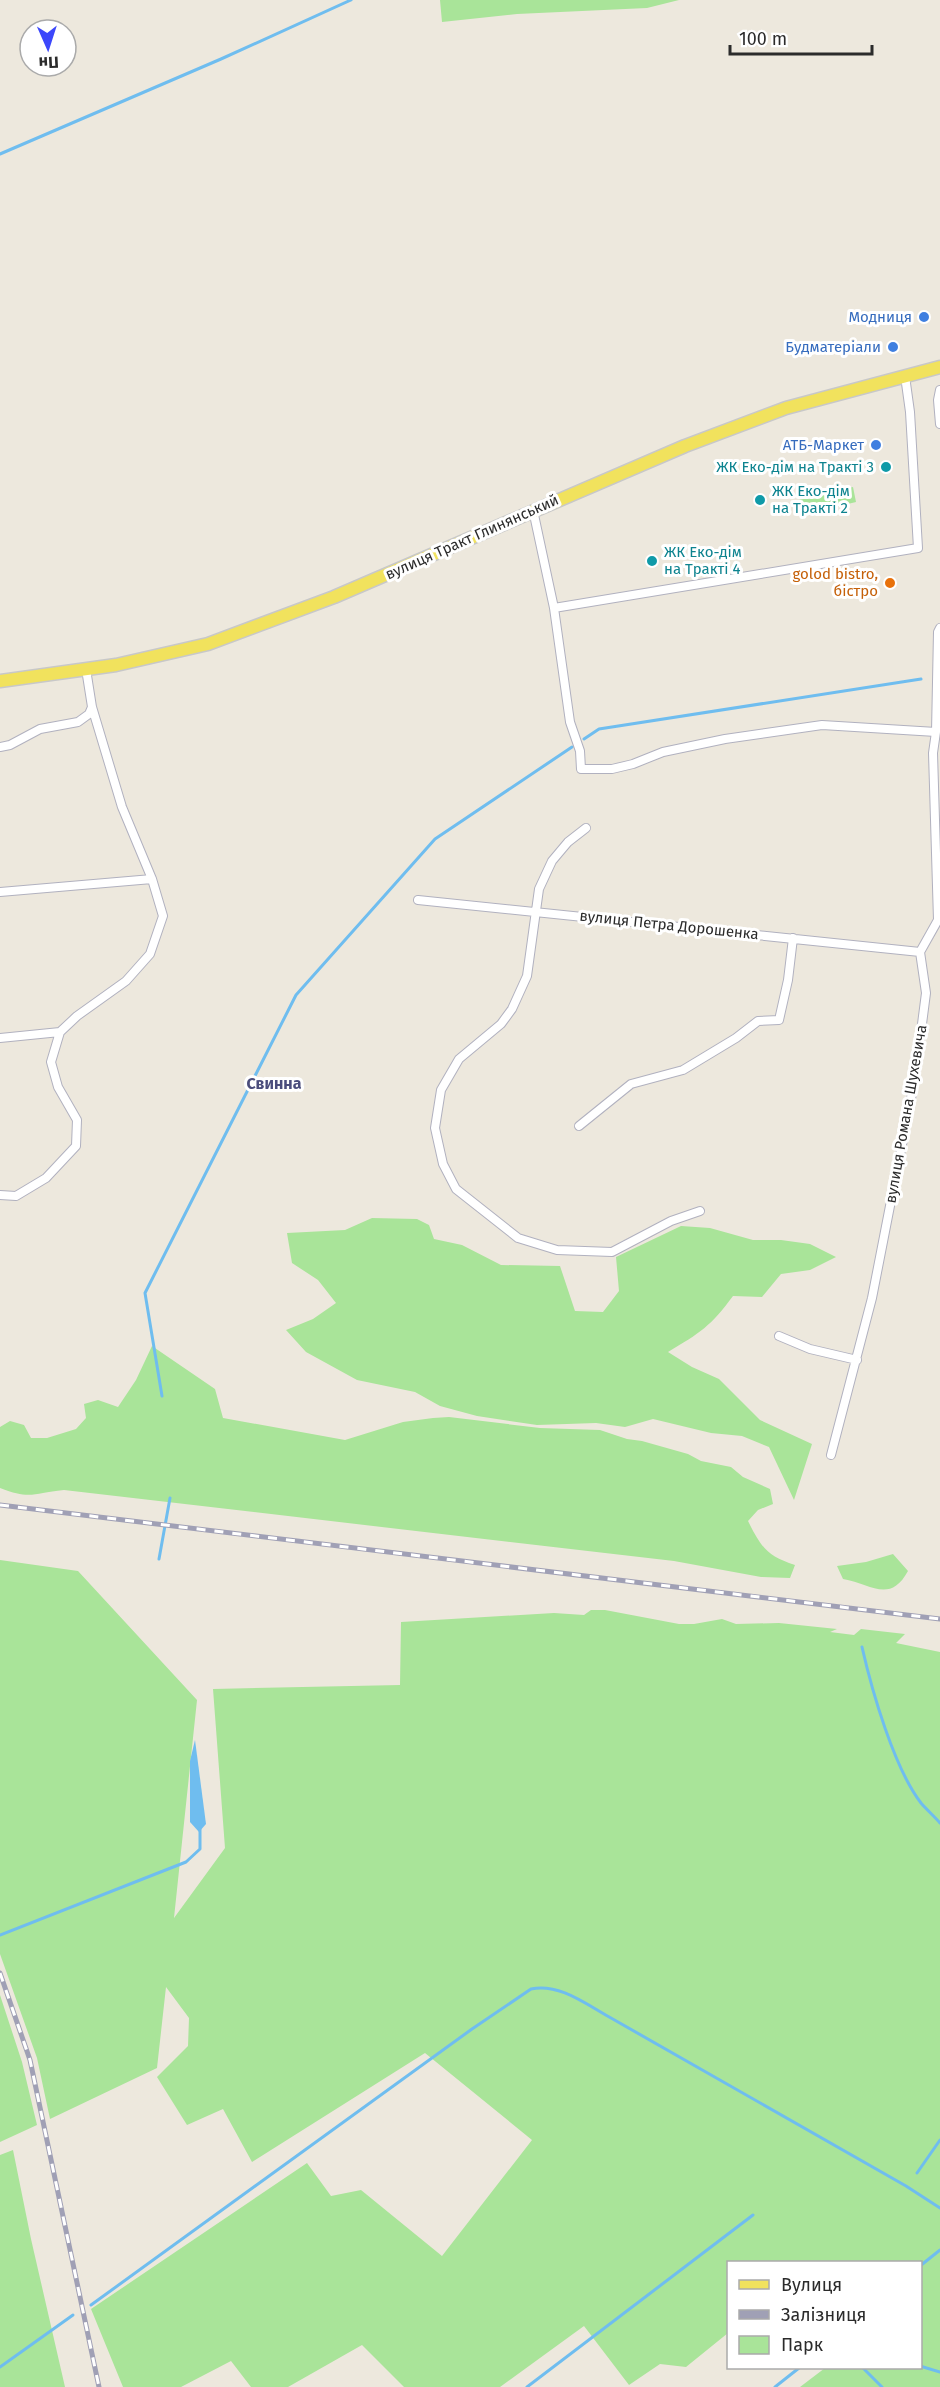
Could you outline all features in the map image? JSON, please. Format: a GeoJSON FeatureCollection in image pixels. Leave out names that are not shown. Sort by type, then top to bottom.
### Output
{"type":"FeatureCollection","features":[{"type":"Feature","properties":{"kind":"main road","name":"вулиця Тракт Глинянський"},"geometry":{"type":"LineString","coordinates":[[0,681],[86,669],[208,644],[334,597],[685,446],[786,408],[939,367]]}},
{"type":"Feature","properties":{"kind":"street"},"geometry":{"type":"LineString","coordinates":[[554,608],[918,548],[910,412],[904,376]]}},
{"type":"Feature","properties":{"kind":"street"},"geometry":{"type":"LineString","coordinates":[[940,390],[938,400],[940,424]]}},
{"type":"Feature","properties":{"kind":"street"},"geometry":{"type":"LineString","coordinates":[[534,510],[554,608],[570,722],[580,751],[581,769],[612,769],[633,764],[663,752],[725,739],[822,725],[936,732]]}},
{"type":"Feature","properties":{"kind":"street"},"geometry":{"type":"LineString","coordinates":[[920,952],[938,920],[933,753],[936,732],[938,632],[940,628]]}},
{"type":"Feature","properties":{"kind":"street"},"geometry":{"type":"LineString","coordinates":[[0,1195],[16,1196],[46,1178],[76,1146],[77,1120],[58,1087],[51,1062],[60,1032],[77,1016],[126,981],[150,954],[163,916],[152,879],[123,807],[92,707],[86,669]]}},
{"type":"Feature","properties":{"kind":"street"},"geometry":{"type":"LineString","coordinates":[[0,747],[10,745],[40,729],[78,722],[89,714],[92,707]]}},
{"type":"Feature","properties":{"kind":"street"},"geometry":{"type":"LineString","coordinates":[[586,828],[568,842],[552,861],[539,889],[527,976],[512,1009],[501,1024],[459,1059],[441,1090],[435,1128],[443,1164],[456,1189],[518,1238],[557,1250],[612,1251],[671,1221],[700,1211]]}},
{"type":"Feature","properties":{"kind":"street"},"geometry":{"type":"LineString","coordinates":[[0,892],[152,879]]}},
{"type":"Feature","properties":{"kind":"street","name":"вулиця Петра Дорошенка"},"geometry":{"type":"LineString","coordinates":[[418,900],[920,952]]}},
{"type":"Feature","properties":{"kind":"street"},"geometry":{"type":"LineString","coordinates":[[579,1126],[631,1084],[683,1070],[736,1038],[758,1021],[779,1020],[788,980],[793,938]]}},
{"type":"Feature","properties":{"kind":"street","name":"вулиця Романа Шухевича"},"geometry":{"type":"LineString","coordinates":[[831,1455],[857,1360],[915,1078],[926,993],[920,952]]}},
{"type":"Feature","properties":{"kind":"street"},"geometry":{"type":"LineString","coordinates":[[0,1038],[60,1032]]}},
{"type":"Feature","properties":{"kind":"street"},"geometry":{"type":"LineString","coordinates":[[779,1335],[810,1349],[857,1360]]}},
{"type":"Feature","properties":{"kind":"green space"},"geometry":{"type":"Polygon","coordinates":[[[440,0],[679,0],[647,8],[517,14],[442,22],[440,0]]]}},
{"type":"Feature","properties":{"kind":"green space"},"geometry":{"type":"Polygon","coordinates":[[[853,487],[856,502],[803,515],[799,500],[853,487]]]}},
{"type":"Feature","properties":{"kind":"green space"},"geometry":{"type":"Polygon","coordinates":[[[372,1218],[417,1219],[429,1225],[434,1239],[462,1245],[501,1265],[560,1266],[575,1311],[603,1312],[619,1291],[616,1257],[681,1226],[710,1228],[753,1240],[781,1240],[810,1244],[836,1257],[810,1270],[781,1274],[762,1297],[733,1296],[704,1328],[668,1352],[692,1367],[719,1379],[760,1420],[812,1444],[794,1500],[769,1447],[742,1436],[711,1433],[653,1419],[625,1427],[596,1423],[537,1425],[477,1416],[440,1406],[415,1392],[357,1380],[306,1352],[286,1330],[313,1319],[336,1303],[318,1280],[292,1263],[287,1233],[345,1230],[372,1218]]]}},
{"type":"Feature","properties":{"kind":"green space"},"geometry":{"type":"Polygon","coordinates":[[[152,1346],[215,1389],[223,1418],[345,1440],[403,1422],[449,1417],[540,1428],[600,1430],[688,1454],[701,1461],[731,1467],[743,1477],[770,1489],[773,1504],[758,1510],[748,1521],[757,1538],[771,1554],[795,1565],[790,1578],[761,1577],[674,1561],[64,1490],[26,1495],[0,1488],[0,1427],[10,1421],[24,1425],[31,1438],[47,1438],[76,1429],[86,1418],[84,1404],[98,1400],[118,1407],[136,1380],[152,1346]]]}},
{"type":"Feature","properties":{"kind":"green space"},"geometry":{"type":"Polygon","coordinates":[[[893,1554],[908,1571],[894,1587],[887,1589],[843,1579],[837,1566],[866,1562],[893,1554]]]}},
{"type":"Feature","properties":{"kind":"green space"},"geometry":{"type":"Polygon","coordinates":[[[0,1560],[78,1571],[197,1700],[174,1918],[225,1848],[213,1689],[400,1685],[401,1622],[554,1613],[584,1615],[591,1610],[605,1610],[679,1624],[722,1619],[736,1624],[779,1623],[837,1629],[830,1632],[854,1635],[861,1629],[905,1634],[896,1643],[940,1652],[940,2387],[800,2387],[824,2369],[922,2369],[922,2261],[727,2261],[727,2334],[686,2367],[660,2364],[629,2385],[584,2326],[500,2387],[404,2387],[362,2345],[288,2387],[251,2387],[231,2361],[181,2387],[123,2387],[91,2309],[307,2163],[331,2196],[361,2190],[442,2256],[532,2140],[425,2053],[252,2162],[223,2109],[187,2125],[157,2077],[188,2046],[189,2018],[166,1987],[157,2068],[50,2119],[37,2058],[0,1954],[0,1560]]]}},
{"type":"Feature","properties":{"kind":"green space"},"geometry":{"type":"Polygon","coordinates":[[[0,1995],[22,2062],[37,2125],[0,2142],[0,1995]]]}},
{"type":"Feature","properties":{"kind":"green space"},"geometry":{"type":"Polygon","coordinates":[[[13,2150],[65,2387],[0,2387],[0,2155],[13,2150]]]}},
{"type":"Feature","properties":{"kind":"water"},"geometry":{"type":"Polygon","coordinates":[[[195,1740],[206,1824],[199,1832],[190,1822],[190,1761],[195,1740]]]}},
{"type":"Feature","properties":{"kind":"waterway"},"geometry":{"type":"LineString","coordinates":[[0,154],[351,0]]}},
{"type":"Feature","properties":{"kind":"waterway"},"geometry":{"type":"LineString","coordinates":[[584,739],[599,729],[921,679]]}},
{"type":"Feature","properties":{"kind":"waterway"},"geometry":{"type":"LineString","coordinates":[[162,1396],[145,1293],[296,995],[435,839],[572,747]]}},
{"type":"Feature","properties":{"kind":"waterway"},"geometry":{"type":"LineString","coordinates":[[159,1559],[170,1498]]}},
{"type":"Feature","properties":{"kind":"waterway"},"geometry":{"type":"LineString","coordinates":[[862,1647],[893,1750],[911,1788],[921,1803],[940,1823]]}},
{"type":"Feature","properties":{"kind":"waterway"},"geometry":{"type":"LineString","coordinates":[[0,1935],[186,1862],[200,1849],[200,1829]]}},
{"type":"Feature","properties":{"kind":"waterway"},"geometry":{"type":"LineString","coordinates":[[91,2305],[472,2029],[531,1989],[552,1989],[573,1996],[906,2186],[940,2208]]}},
{"type":"Feature","properties":{"kind":"waterway"},"geometry":{"type":"LineString","coordinates":[[917,2173],[940,2140]]}},
{"type":"Feature","properties":{"kind":"waterway"},"geometry":{"type":"LineString","coordinates":[[527,2387],[753,2215]]}},
{"type":"Feature","properties":{"kind":"waterway"},"geometry":{"type":"LineString","coordinates":[[922,2264],[940,2250]]}},
{"type":"Feature","properties":{"kind":"waterway"},"geometry":{"type":"LineString","coordinates":[[0,2367],[73,2315]]}},
{"type":"Feature","properties":{"kind":"waterway"},"geometry":{"type":"LineString","coordinates":[[922,2367],[940,2372]]}},
{"type":"Feature","properties":{"kind":"waterway"},"geometry":{"type":"LineString","coordinates":[[775,2387],[798,2369]]}},
{"type":"Feature","properties":{"kind":"waterway"},"geometry":{"type":"LineString","coordinates":[[864,2369],[882,2387]]}},
{"type":"Feature","properties":{"kind":"railway"},"geometry":{"type":"LineString","coordinates":[[0,1505],[940,1619]]}},
{"type":"Feature","properties":{"kind":"railway"},"geometry":{"type":"LineString","coordinates":[[0,1973],[30,2060],[99,2387]]}},
{"type":"Feature","properties":{"kind":"place","name":"Модниця"},"geometry":{"type":"Point","coordinates":[924,317]}},
{"type":"Feature","properties":{"kind":"place","name":"Будматеріали"},"geometry":{"type":"Point","coordinates":[893,347]}},
{"type":"Feature","properties":{"kind":"place","name":"АТБ-Маркет"},"geometry":{"type":"Point","coordinates":[876,445]}},
{"type":"Feature","properties":{"kind":"place","name":"ЖК Еко-дім на Тракті 3"},"geometry":{"type":"Point","coordinates":[886,467]}},
{"type":"Feature","properties":{"kind":"place","name":"ЖК Еко-дім на Тракті 2"},"geometry":{"type":"Point","coordinates":[760,500]}},
{"type":"Feature","properties":{"kind":"place","name":"ЖК Еко-дім на Тракті 4"},"geometry":{"type":"Point","coordinates":[652,561]}},
{"type":"Feature","properties":{"kind":"place","name":"golod bistro, бістро"},"geometry":{"type":"Point","coordinates":[890,583]}},
{"type":"Feature","properties":{"kind":"district","name":"Свинна"},"geometry":{"type":"Point","coordinates":[274,1083]}}]}
